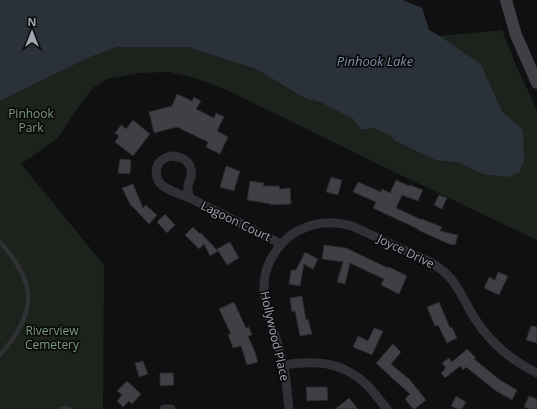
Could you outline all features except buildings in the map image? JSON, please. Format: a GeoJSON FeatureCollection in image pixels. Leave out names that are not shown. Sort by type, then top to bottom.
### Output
{"type":"FeatureCollection","features":[{"type":"Feature","properties":{"kind":"street"},"geometry":{"type":"LineString","coordinates":[[506,0],[516,35],[537,83]]}},
{"type":"Feature","properties":{"kind":"street","name":"Lagoon Court"},"geometry":{"type":"LineString","coordinates":[[190,198],[188,186],[191,176],[191,169],[189,164],[183,158],[176,156],[164,158],[159,162],[156,168],[156,175],[163,186],[281,244]]}},
{"type":"Feature","properties":{"kind":"street","name":"Joyce Drive"},"geometry":{"type":"LineString","coordinates":[[281,244],[293,234],[317,223],[340,223],[352,226],[438,266],[456,284],[475,319],[500,349],[516,361],[537,373]]}},
{"type":"Feature","properties":{"kind":"street","name":"Hollywood Place"},"geometry":{"type":"LineString","coordinates":[[281,244],[273,254],[268,265],[264,278],[263,290],[265,305],[282,355],[289,409]]}},
{"type":"Feature","properties":{"kind":"street"},"geometry":{"type":"LineString","coordinates":[[283,365],[311,362],[326,363],[339,367],[358,377],[368,386],[387,409]]}},
{"type":"Feature","properties":{"kind":"street"},"geometry":{"type":"LineString","coordinates":[[164,409],[171,409]]}},
{"type":"Feature","properties":{"kind":"lane"},"geometry":{"type":"LineString","coordinates":[[0,242],[17,264],[26,282],[28,297],[26,311],[20,325],[13,338],[0,355]]}},
{"type":"Feature","properties":{"kind":"lane"},"geometry":{"type":"LineString","coordinates":[[61,409],[70,409]]}},
{"type":"Feature","properties":{"kind":"green space"},"geometry":{"type":"Polygon","coordinates":[[[502,30],[516,65],[537,110],[537,240],[229,91],[195,78],[170,72],[139,73],[107,79],[93,88],[57,139],[21,164],[104,265],[103,409],[0,409],[0,101],[90,57],[117,47],[188,47],[256,69],[306,99],[320,102],[353,119],[361,130],[374,128],[391,136],[395,141],[435,160],[460,163],[482,174],[523,130],[502,112],[481,64],[440,36],[502,30]]]}},
{"type":"Feature","properties":{"kind":"water","name":"Pinhook Lake"},"geometry":{"type":"Polygon","coordinates":[[[0,0],[403,0],[422,8],[429,30],[481,64],[502,111],[523,130],[524,161],[519,173],[507,177],[482,174],[460,163],[435,160],[395,141],[391,136],[374,128],[361,130],[353,119],[320,102],[306,99],[256,69],[188,47],[117,47],[90,57],[0,101],[0,0]]]}},
{"type":"Feature","properties":{"kind":"park label","name":"Pinhook Park"},"geometry":{"type":"Point","coordinates":[31,120]}},
{"type":"Feature","properties":{"kind":"park label","name":"Riverview Cemetery"},"geometry":{"type":"Point","coordinates":[52,337]}}]}
